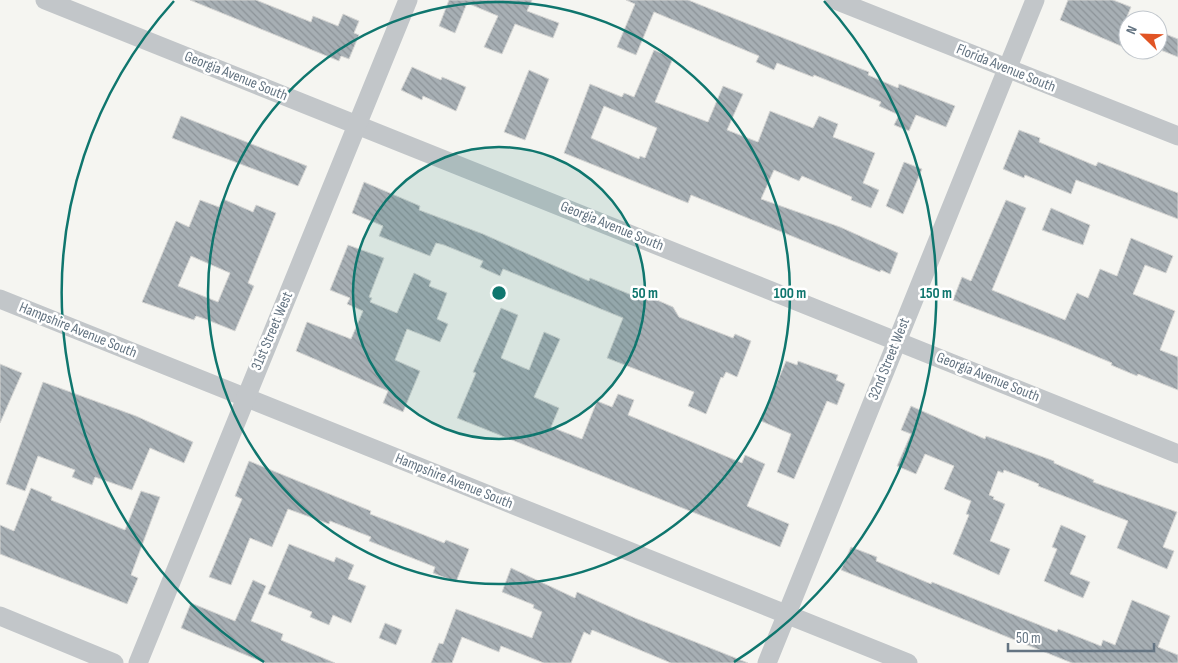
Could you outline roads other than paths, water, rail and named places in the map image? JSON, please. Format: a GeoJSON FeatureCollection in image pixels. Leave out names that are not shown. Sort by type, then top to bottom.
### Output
{"type":"FeatureCollection","features":[{"type":"Feature","properties":{"kind":"street","name":"Georgia Avenue South"},"geometry":{"type":"LineString","coordinates":[[45,0],[1178,454]]}},
{"type":"Feature","properties":{"kind":"street","name":"31st Street West"},"geometry":{"type":"LineString","coordinates":[[138,663],[408,0]]}},
{"type":"Feature","properties":{"kind":"street","name":"Florida Avenue South"},"geometry":{"type":"LineString","coordinates":[[835,0],[1178,136]]}},
{"type":"Feature","properties":{"kind":"street","name":"32nd Street West"},"geometry":{"type":"LineString","coordinates":[[767,663],[1035,0]]}},
{"type":"Feature","properties":{"kind":"street","name":"Hampshire Avenue South"},"geometry":{"type":"LineString","coordinates":[[0,299],[908,663]]}},
{"type":"Feature","properties":{"kind":"street"},"geometry":{"type":"LineString","coordinates":[[0,616],[114,663]]}}]}
